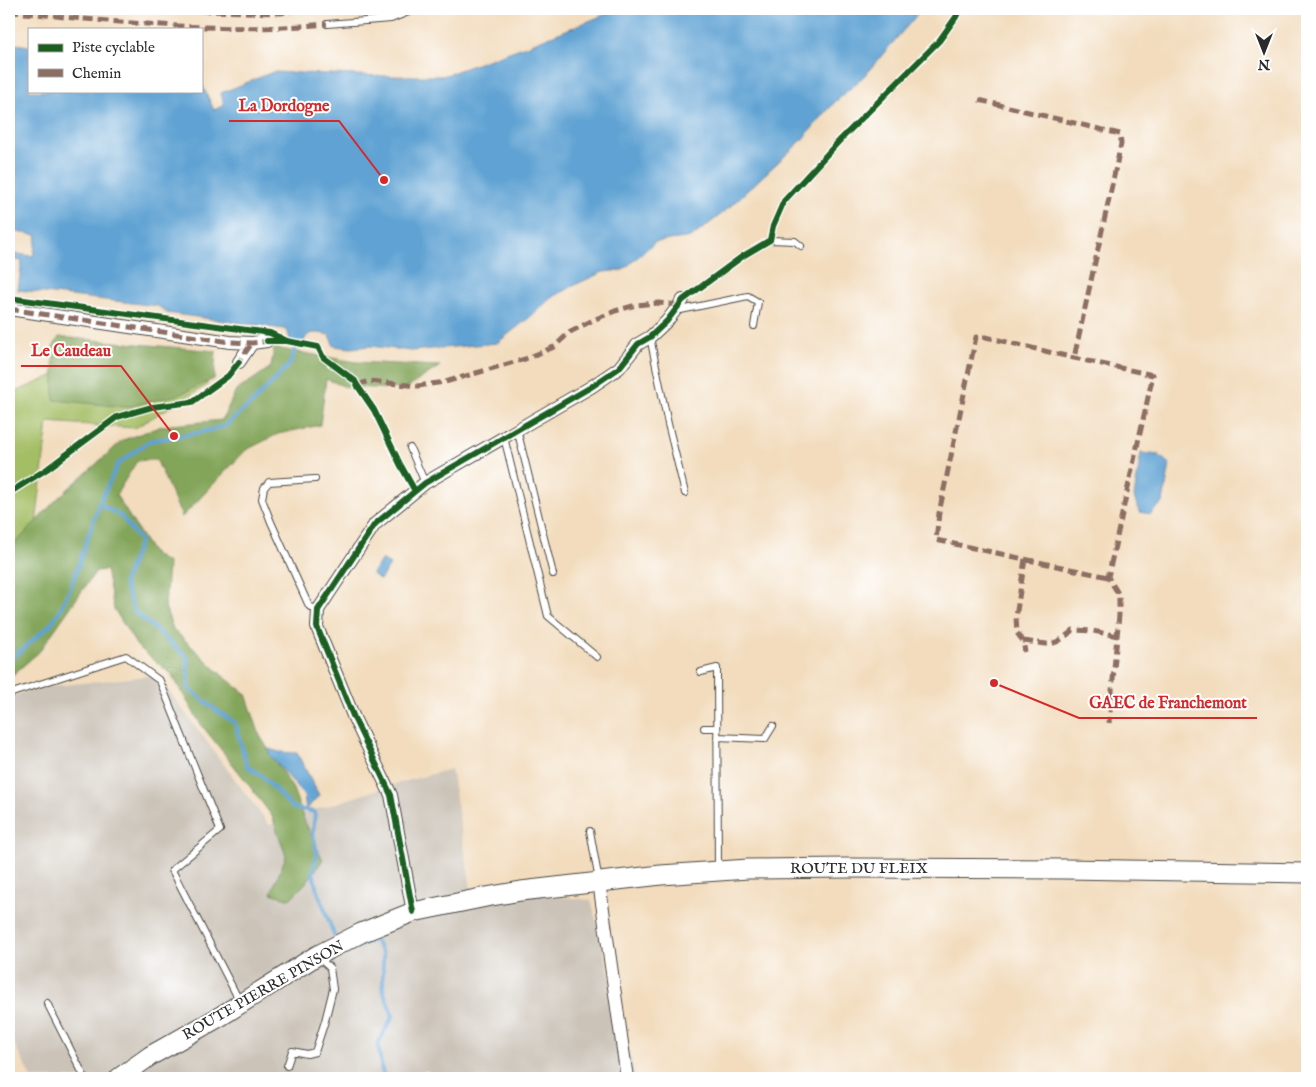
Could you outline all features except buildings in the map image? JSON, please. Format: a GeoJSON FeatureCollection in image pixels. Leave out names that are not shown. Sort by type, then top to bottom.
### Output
{"type":"FeatureCollection","features":[{"type":"Feature","properties":{"kind":"main road","name":"ROUTE DU FLEIX"},"geometry":{"type":"LineString","coordinates":[[413,912],[486,896],[521,891],[662,875],[748,869],[1074,869],[1307,873]]}},
{"type":"Feature","properties":{"kind":"main road","name":"ROUTE PIERRE PINSON"},"geometry":{"type":"LineString","coordinates":[[119,1078],[150,1056],[241,1003],[316,956],[361,933],[413,912]]}},
{"type":"Feature","properties":{"kind":"street"},"geometry":{"type":"LineString","coordinates":[[413,912],[392,795],[354,718],[317,627],[318,610],[375,524],[425,483],[591,387],[619,368],[638,344],[650,337],[667,321],[684,300]]}},
{"type":"Feature","properties":{"kind":"street"},"geometry":{"type":"LineString","coordinates":[[9,310],[210,339],[252,343],[267,341]]}},
{"type":"Feature","properties":{"kind":"street"},"geometry":{"type":"LineString","coordinates":[[240,362],[252,343]]}},
{"type":"Feature","properties":{"kind":"street"},"geometry":{"type":"LineString","coordinates":[[599,882],[627,1078]]}},
{"type":"Feature","properties":{"kind":"lane"},"geometry":{"type":"LineString","coordinates":[[327,24],[391,19],[416,9]]}},
{"type":"Feature","properties":{"kind":"lane"},"geometry":{"type":"LineString","coordinates":[[684,300],[743,256],[770,240],[795,242],[801,246]]}},
{"type":"Feature","properties":{"kind":"lane"},"geometry":{"type":"LineString","coordinates":[[674,311],[748,296],[758,302],[754,326]]}},
{"type":"Feature","properties":{"kind":"lane"},"geometry":{"type":"LineString","coordinates":[[650,337],[685,493]]}},
{"type":"Feature","properties":{"kind":"lane"},"geometry":{"type":"LineString","coordinates":[[517,430],[553,574]]}},
{"type":"Feature","properties":{"kind":"lane"},"geometry":{"type":"LineString","coordinates":[[504,437],[548,616],[597,657]]}},
{"type":"Feature","properties":{"kind":"lane"},"geometry":{"type":"LineString","coordinates":[[410,448],[425,483]]}},
{"type":"Feature","properties":{"kind":"lane"},"geometry":{"type":"LineString","coordinates":[[315,479],[269,482],[264,488],[262,499],[309,606],[318,610]]}},
{"type":"Feature","properties":{"kind":"lane"},"geometry":{"type":"LineString","coordinates":[[9,694],[126,656],[160,681],[220,830],[172,870],[241,1003]]}},
{"type":"Feature","properties":{"kind":"lane"},"geometry":{"type":"LineString","coordinates":[[701,672],[717,668],[718,871]]}},
{"type":"Feature","properties":{"kind":"lane"},"geometry":{"type":"LineString","coordinates":[[717,737],[766,739],[773,726]]}},
{"type":"Feature","properties":{"kind":"lane"},"geometry":{"type":"LineString","coordinates":[[704,728],[717,728]]}},
{"type":"Feature","properties":{"kind":"lane"},"geometry":{"type":"LineString","coordinates":[[590,831],[599,882]]}},
{"type":"Feature","properties":{"kind":"lane"},"geometry":{"type":"LineString","coordinates":[[288,1066],[292,1051],[307,1054],[315,1052],[325,1021],[333,989],[330,968],[316,956]]}},
{"type":"Feature","properties":{"kind":"lane"},"geometry":{"type":"LineString","coordinates":[[47,1003],[85,1078]]}},
{"type":"Feature","properties":{"kind":"shaded area"},"geometry":{"type":"Polygon","coordinates":[[[157,675],[269,825],[392,785],[451,769],[471,888],[591,900],[636,1078],[429,1078],[428,1070],[391,1078],[31,1078],[9,1033],[9,697],[36,688],[157,675]]]}},
{"type":"Feature","properties":{"kind":"green space"},"geometry":{"type":"Polygon","coordinates":[[[59,337],[216,351],[214,379],[178,395],[127,407],[54,400],[53,347],[59,337]]]}},
{"type":"Feature","properties":{"kind":"green space"},"geometry":{"type":"Polygon","coordinates":[[[120,346],[203,351],[207,385],[135,428],[48,422],[34,541],[9,571],[9,395],[120,346]]]}},
{"type":"Feature","properties":{"kind":"green space"},"geometry":{"type":"Polygon","coordinates":[[[274,348],[356,362],[440,366],[405,389],[346,387],[326,379],[320,425],[278,434],[246,450],[182,517],[156,459],[137,461],[116,495],[153,554],[168,563],[165,607],[173,629],[223,676],[246,694],[260,736],[293,789],[305,822],[323,860],[305,884],[290,899],[271,893],[286,856],[272,816],[200,723],[171,674],[137,646],[114,609],[106,570],[96,571],[39,652],[9,678],[9,550],[57,499],[123,440],[162,426],[222,420],[236,391],[271,367],[274,348]]]}},
{"type":"Feature","properties":{"kind":"water"},"geometry":{"type":"Polygon","coordinates":[[[619,9],[922,9],[864,76],[834,103],[801,141],[723,213],[692,237],[655,242],[623,270],[603,272],[551,298],[497,343],[411,351],[370,346],[351,348],[334,346],[329,335],[312,333],[306,337],[303,346],[290,344],[288,333],[284,329],[167,313],[158,306],[18,290],[22,261],[9,259],[9,253],[33,256],[37,235],[9,231],[9,43],[28,46],[28,92],[202,92],[202,84],[214,110],[224,105],[221,93],[273,72],[443,76],[619,9]]]}},
{"type":"Feature","properties":{"kind":"water"},"geometry":{"type":"Polygon","coordinates":[[[1141,453],[1159,455],[1170,465],[1163,502],[1151,514],[1139,512],[1134,497],[1141,453]]]}},
{"type":"Feature","properties":{"kind":"water"},"geometry":{"type":"Polygon","coordinates":[[[382,559],[390,565],[380,580],[372,573],[382,559]]]}},
{"type":"Feature","properties":{"kind":"water"},"geometry":{"type":"Polygon","coordinates":[[[269,749],[279,752],[297,753],[319,795],[306,810],[304,796],[269,754],[269,749]]]}},
{"type":"Feature","properties":{"kind":"waterway"},"geometry":{"type":"LineString","coordinates":[[9,661],[51,624],[60,610],[72,584],[99,504],[118,464],[149,441],[225,426],[253,402],[290,364],[298,341]]}},
{"type":"Feature","properties":{"kind":"waterway"},"geometry":{"type":"LineString","coordinates":[[99,504],[121,516],[140,541],[124,583],[134,611],[187,657],[189,689],[235,723],[247,766],[263,777],[293,808],[315,812],[313,833],[317,853],[313,872],[316,886],[334,935]]}},
{"type":"Feature","properties":{"kind":"waterway"},"geometry":{"type":"LineString","coordinates":[[344,953],[374,939],[383,954],[383,990],[393,1016],[378,1043],[382,1071],[385,1078]]}},
{"type":"Feature","properties":{"kind":"marked path"},"geometry":{"type":"LineString","coordinates":[[140,9],[281,13],[301,9]]}},
{"type":"Feature","properties":{"kind":"marked path"},"geometry":{"type":"LineString","coordinates":[[9,12],[175,26],[266,28],[327,24]]}},
{"type":"Feature","properties":{"kind":"marked path"},"geometry":{"type":"LineString","coordinates":[[979,100],[1120,134],[1121,144],[1074,358]]}},
{"type":"Feature","properties":{"kind":"marked path"},"geometry":{"type":"LineString","coordinates":[[357,385],[369,381],[418,386],[445,382],[525,359],[554,347],[570,332],[615,311],[636,305],[658,303],[679,305]]}},
{"type":"Feature","properties":{"kind":"marked path"},"geometry":{"type":"LineString","coordinates":[[9,309],[230,342],[252,343],[271,341]]}},
{"type":"Feature","properties":{"kind":"marked path"},"geometry":{"type":"LineString","coordinates":[[1108,577],[936,540],[939,513],[976,337],[986,337],[1153,375],[1108,577],[1119,595],[1119,615],[1109,723]]}},
{"type":"Feature","properties":{"kind":"marked path"},"geometry":{"type":"LineString","coordinates":[[236,366],[252,343]]}},
{"type":"Feature","properties":{"kind":"marked path"},"geometry":{"type":"LineString","coordinates":[[1025,559],[1016,617],[1017,633],[1023,641],[1025,652]]}},
{"type":"Feature","properties":{"kind":"marked path"},"geometry":{"type":"LineString","coordinates":[[1023,641],[1045,644],[1055,643],[1073,630],[1093,631],[1118,636]]}},
{"type":"Feature","properties":{"kind":"cycle path"},"geometry":{"type":"LineString","coordinates":[[413,912],[391,795],[354,718],[317,627],[318,610],[375,524],[425,483],[591,387],[619,368],[638,344],[650,337],[667,321],[683,300],[743,256],[770,240],[773,226],[784,201],[841,139],[939,41],[960,9]]}},
{"type":"Feature","properties":{"kind":"cycle path"},"geometry":{"type":"LineString","coordinates":[[9,298],[270,333],[287,341]]}},
{"type":"Feature","properties":{"kind":"cycle path"},"geometry":{"type":"LineString","coordinates":[[267,341],[287,341],[318,347],[323,357],[355,381],[374,410],[415,491]]}},
{"type":"Feature","properties":{"kind":"cycle path"},"geometry":{"type":"LineString","coordinates":[[9,493],[47,469],[117,417],[152,407],[192,402],[228,376],[239,362]]}},
{"type":"Feature","properties":{"kind":"place","name":"La Dordogne"},"geometry":{"type":"Point","coordinates":[384,180]}},
{"type":"Feature","properties":{"kind":"place","name":"Le Caudeau"},"geometry":{"type":"Point","coordinates":[174,436]}},
{"type":"Feature","properties":{"kind":"place","name":"GAEC de Franchemont"},"geometry":{"type":"Point","coordinates":[994,683]}}]}
